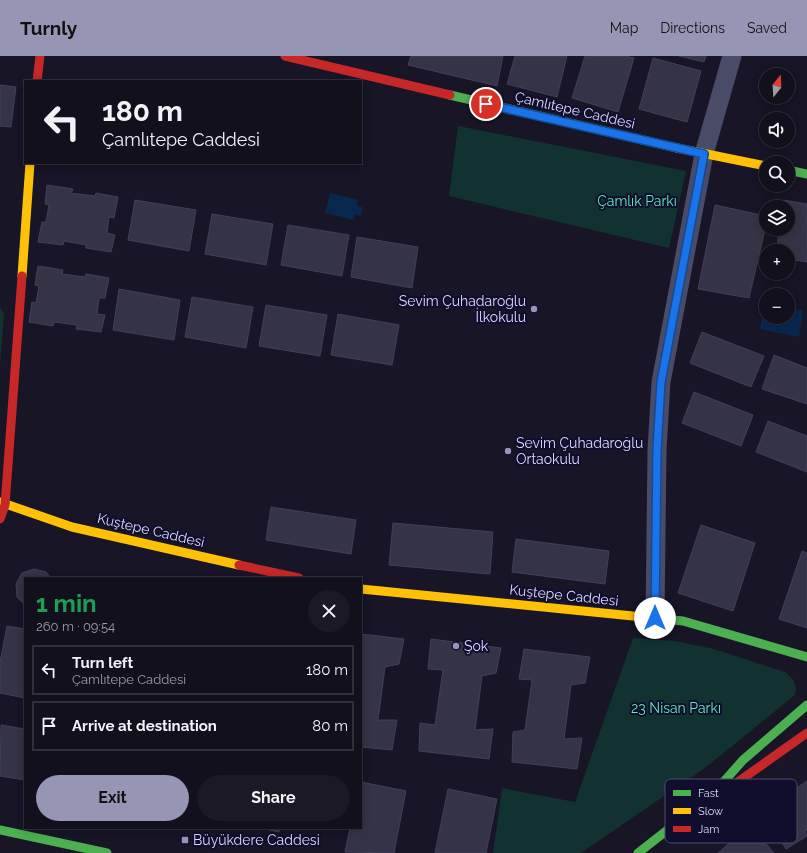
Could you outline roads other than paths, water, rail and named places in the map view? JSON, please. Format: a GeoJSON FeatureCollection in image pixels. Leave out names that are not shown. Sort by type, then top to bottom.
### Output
{"type":"FeatureCollection","features":[{"type":"Feature","properties":{"kind":"street"},"geometry":{"type":"LineString","coordinates":[[38,80],[40,56]]}},
{"type":"Feature","properties":{"kind":"street","name":"Çamlıtepe Caddesi"},"geometry":{"type":"LineString","coordinates":[[285,56],[704,154],[759,165]]}},
{"type":"Feature","properties":{"kind":"street"},"geometry":{"type":"LineString","coordinates":[[655,618],[657,450],[661,382],[704,154],[732,56]]}},
{"type":"Feature","properties":{"kind":"street"},"geometry":{"type":"LineString","coordinates":[[0,519],[30,164]]}},
{"type":"Feature","properties":{"kind":"street"},"geometry":{"type":"LineString","coordinates":[[795,171],[807,174]]}},
{"type":"Feature","properties":{"kind":"street","name":"Kuştepe Caddesi"},"geometry":{"type":"LineString","coordinates":[[2,504],[72,527],[294,577]]}},
{"type":"Feature","properties":{"kind":"street","name":"Kuştepe Caddesi"},"geometry":{"type":"LineString","coordinates":[[362,589],[683,621],[713,628],[807,657]]}},
{"type":"Feature","properties":{"kind":"street"},"geometry":{"type":"LineString","coordinates":[[726,779],[743,760],[807,705]]}},
{"type":"Feature","properties":{"kind":"street"},"geometry":{"type":"LineString","coordinates":[[741,779],[807,733]]}},
{"type":"Feature","properties":{"kind":"street"},"geometry":{"type":"LineString","coordinates":[[0,830],[107,853]]}},
{"type":"Feature","properties":{"kind":"street"},"geometry":{"type":"LineString","coordinates":[[638,853],[665,831]]}},
{"type":"Feature","properties":{"kind":"water"},"geometry":{"type":"Polygon","coordinates":[[[330,193],[358,200],[357,206],[363,207],[361,216],[355,214],[354,220],[325,213],[330,193]]]}},
{"type":"Feature","properties":{"kind":"water"},"geometry":{"type":"Polygon","coordinates":[[[795,309],[803,310],[799,337],[760,329],[761,324],[795,324],[795,309]]]}},
{"type":"Feature","properties":{"kind":"place","name":"Sevim Çuhadaroğlu İlkokulu"},"geometry":{"type":"Point","coordinates":[534,309]}},
{"type":"Feature","properties":{"kind":"place","name":"Sevim Çuhadaroğlu Ortaokulu"},"geometry":{"type":"Point","coordinates":[508,451]}},
{"type":"Feature","properties":{"kind":"place","name":"Şok"},"geometry":{"type":"Point","coordinates":[456,646]}},
{"type":"Feature","properties":{"kind":"place","name":"Büyükdere Caddesi"},"geometry":{"type":"Point","coordinates":[185,840]}},
{"type":"Feature","properties":{"kind":"park label","name":"Çamlık Parkı"},"geometry":{"type":"Point","coordinates":[637,201]}},
{"type":"Feature","properties":{"kind":"park label","name":"23 Nisan Parkı"},"geometry":{"type":"Point","coordinates":[676,708]}}]}
